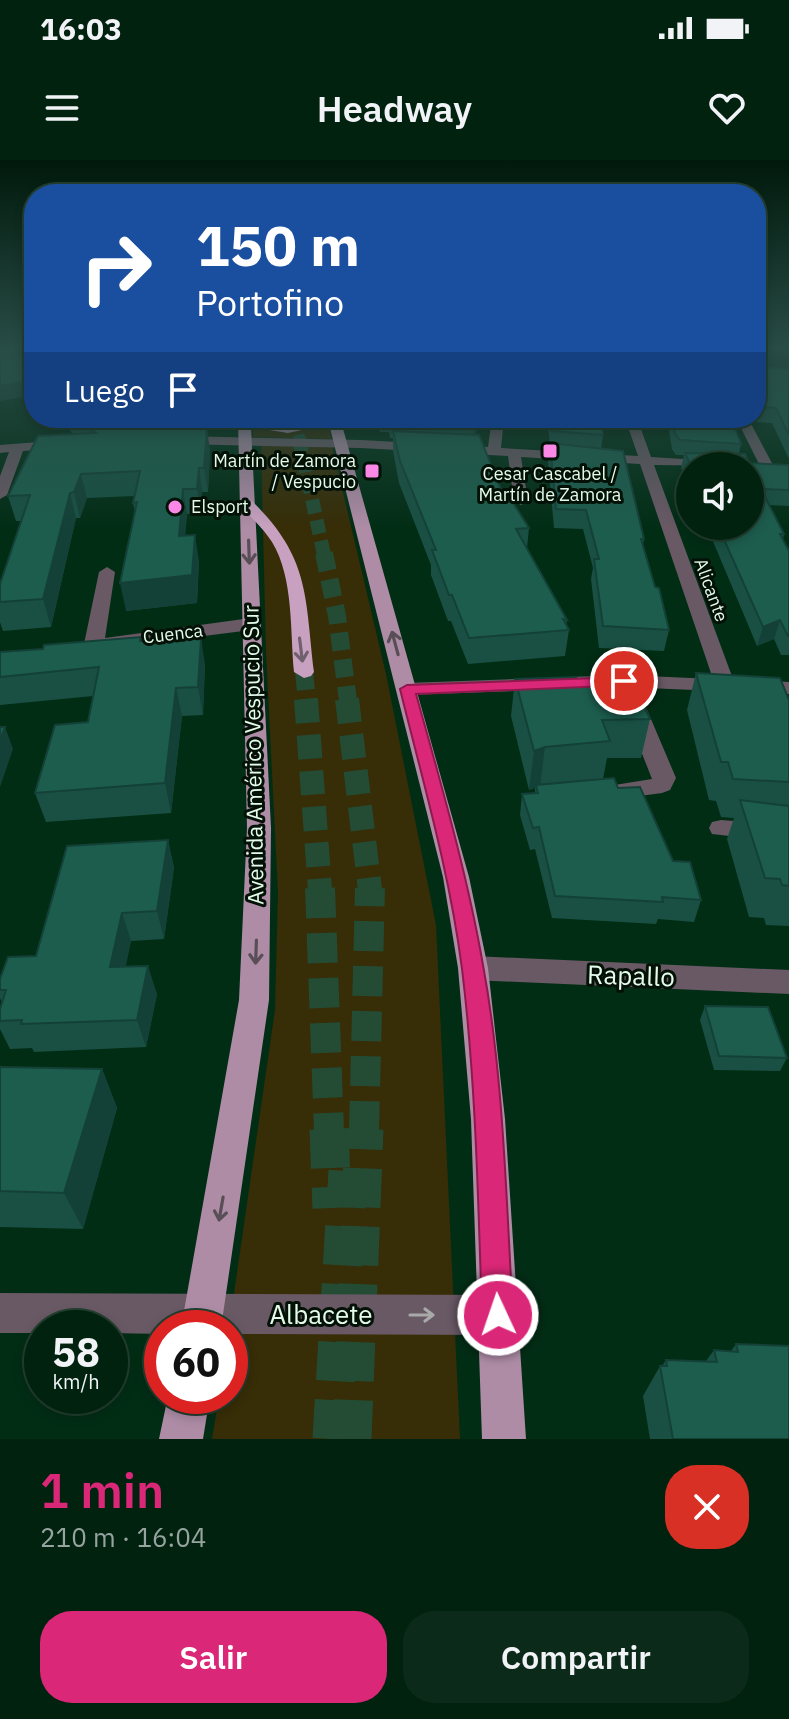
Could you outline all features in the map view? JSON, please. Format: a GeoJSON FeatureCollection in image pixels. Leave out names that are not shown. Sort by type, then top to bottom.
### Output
{"type":"FeatureCollection","features":[{"type":"Feature","properties":{"kind":"highway"},"geometry":{"type":"LineString","coordinates":[[247,504],[271,530],[288,559],[304,672]]}},
{"type":"Feature","properties":{"kind":"main road","name":"Avenida Américo Vespucio Sur"},"geometry":{"type":"LineString","coordinates":[[204,1310],[254,1000],[259,828],[245,428]]}},
{"type":"Feature","properties":{"kind":"main road"},"geometry":{"type":"LineString","coordinates":[[336,428],[456,877],[473,968],[488,1119],[504,1439]]}},
{"type":"Feature","properties":{"kind":"main road"},"geometry":{"type":"LineString","coordinates":[[181,1439],[186,1414]]}},
{"type":"Feature","properties":{"kind":"street"},"geometry":{"type":"LineString","coordinates":[[157,440],[227,428]]}},
{"type":"Feature","properties":{"kind":"street"},"geometry":{"type":"LineString","coordinates":[[342,428],[494,452],[676,463]]}},
{"type":"Feature","properties":{"kind":"street"},"geometry":{"type":"LineString","coordinates":[[494,452],[497,428]]}},
{"type":"Feature","properties":{"kind":"street","name":"Alicante"},"geometry":{"type":"LineString","coordinates":[[634,428],[725,685]]}},
{"type":"Feature","properties":{"kind":"street"},"geometry":{"type":"LineString","coordinates":[[748,428],[763,452]]}},
{"type":"Feature","properties":{"kind":"street"},"geometry":{"type":"LineString","coordinates":[[0,449],[77,443]]}},
{"type":"Feature","properties":{"kind":"street"},"geometry":{"type":"LineString","coordinates":[[0,495],[18,447]]}},
{"type":"Feature","properties":{"kind":"street"},"geometry":{"type":"LineString","coordinates":[[514,453],[521,501]]}},
{"type":"Feature","properties":{"kind":"street"},"geometry":{"type":"LineString","coordinates":[[764,453],[773,468],[764,467]]}},
{"type":"Feature","properties":{"kind":"street","name":"Cuenca"},"geometry":{"type":"LineString","coordinates":[[107,572],[86,645],[251,624]]}},
{"type":"Feature","properties":{"kind":"street"},"geometry":{"type":"LineString","coordinates":[[582,794],[662,785],[664,778],[624,681]]}},
{"type":"Feature","properties":{"kind":"street"},"geometry":{"type":"LineString","coordinates":[[407,689],[624,681],[789,688]]}},
{"type":"Feature","properties":{"kind":"street"},"geometry":{"type":"LineString","coordinates":[[721,828],[789,834]]}},
{"type":"Feature","properties":{"kind":"street","name":"Rapallo"},"geometry":{"type":"LineString","coordinates":[[473,968],[789,982]]}},
{"type":"Feature","properties":{"kind":"street","name":"Albacete"},"geometry":{"type":"LineString","coordinates":[[0,1313],[144,1319]]}},
{"type":"Feature","properties":{"kind":"street","name":"Albacete"},"geometry":{"type":"LineString","coordinates":[[248,1320],[498,1315]]}},
{"type":"Feature","properties":{"kind":"shaded area"},"geometry":{"type":"Polygon","coordinates":[[[253,428],[329,428],[332,439],[253,437],[253,428]]]}},
{"type":"Feature","properties":{"kind":"shaded area"},"geometry":{"type":"Polygon","coordinates":[[[261,444],[332,446],[386,674],[436,925],[460,1439],[212,1439],[216,1414],[248,1414],[248,1310],[232,1310],[275,1010],[278,892],[266,653],[261,444]]]}},
{"type":"Feature","properties":{"kind":"building"},"geometry":{"type":"Polygon","coordinates":[[[776,409],[789,409],[789,435],[776,409]]]}},
{"type":"Feature","properties":{"kind":"building"},"geometry":{"type":"Polygon","coordinates":[[[89,428],[207,429],[204,468],[199,468],[197,489],[183,489],[179,536],[195,535],[192,575],[120,583],[137,502],[133,503],[140,471],[81,474],[74,492],[70,493],[43,599],[0,602],[0,584],[30,495],[8,496],[38,436],[96,433],[89,428]]]}},
{"type":"Feature","properties":{"kind":"building"},"geometry":{"type":"Polygon","coordinates":[[[552,428],[603,428],[603,435],[552,431],[552,428]]]}},
{"type":"Feature","properties":{"kind":"building"},"geometry":{"type":"Polygon","coordinates":[[[674,428],[735,428],[741,444],[680,440],[674,428]]]}},
{"type":"Feature","properties":{"kind":"building"},"geometry":{"type":"Polygon","coordinates":[[[393,431],[479,435],[506,502],[512,501],[529,528],[516,529],[567,620],[563,619],[569,630],[469,638],[432,550],[436,550],[400,461],[393,431]]]}},
{"type":"Feature","properties":{"kind":"building"},"geometry":{"type":"Polygon","coordinates":[[[550,443],[623,451],[644,539],[641,539],[655,587],[659,588],[669,630],[603,626],[594,559],[599,559],[586,510],[556,509],[550,443]]]}},
{"type":"Feature","properties":{"kind":"building"},"geometry":{"type":"Polygon","coordinates":[[[764,464],[789,465],[789,490],[764,489],[764,464]]]}},
{"type":"Feature","properties":{"kind":"building"},"geometry":{"type":"Polygon","coordinates":[[[764,495],[789,551],[789,636],[780,620],[763,627],[724,540],[764,540],[764,495]]]}},
{"type":"Feature","properties":{"kind":"building"},"geometry":{"type":"Polygon","coordinates":[[[141,637],[140,641],[201,638],[198,687],[176,688],[165,783],[35,793],[55,725],[88,722],[99,667],[0,677],[0,652],[141,637]]]}},
{"type":"Feature","properties":{"kind":"building"},"geometry":{"type":"Polygon","coordinates":[[[696,673],[780,678],[789,700],[789,782],[733,779],[728,762],[721,762],[696,673]]]}},
{"type":"Feature","properties":{"kind":"building"},"geometry":{"type":"Polygon","coordinates":[[[576,677],[578,683],[611,682],[617,692],[616,682],[633,681],[650,719],[602,720],[610,741],[545,747],[534,751],[515,679],[576,677]]]}},
{"type":"Feature","properties":{"kind":"building"},"geometry":{"type":"Polygon","coordinates":[[[614,778],[618,788],[640,787],[673,861],[690,862],[701,900],[662,897],[663,902],[555,896],[539,827],[533,828],[522,794],[538,793],[536,785],[614,778]]]}},
{"type":"Feature","properties":{"kind":"building"},"geometry":{"type":"Polygon","coordinates":[[[740,800],[789,806],[789,886],[782,885],[780,879],[765,878],[740,800]]]}},
{"type":"Feature","properties":{"kind":"building"},"geometry":{"type":"Polygon","coordinates":[[[168,840],[157,911],[122,913],[110,967],[148,966],[137,1020],[21,1024],[22,1020],[0,1021],[6,990],[0,990],[0,979],[8,957],[36,956],[67,846],[168,840]]]}},
{"type":"Feature","properties":{"kind":"building"},"geometry":{"type":"Polygon","coordinates":[[[705,1006],[768,1007],[787,1058],[719,1056],[705,1006]]]}},
{"type":"Feature","properties":{"kind":"building"},"geometry":{"type":"Polygon","coordinates":[[[0,1067],[102,1069],[64,1193],[0,1191],[0,1067]]]}},
{"type":"Feature","properties":{"kind":"building"},"geometry":{"type":"Polygon","coordinates":[[[736,1344],[789,1346],[789,1439],[673,1439],[660,1366],[667,1366],[666,1360],[717,1362],[714,1350],[738,1352],[736,1344]]]}},
{"type":"Feature","properties":{"kind":"tunnel"},"geometry":{"type":"LineString","coordinates":[[297,428],[300,440]]}},
{"type":"Feature","properties":{"kind":"tunnel"},"geometry":{"type":"LineString","coordinates":[[299,438],[324,555]]}},
{"type":"Feature","properties":{"kind":"tunnel"},"geometry":{"type":"LineString","coordinates":[[324,553],[337,616],[348,701]]}},
{"type":"Feature","properties":{"kind":"tunnel"},"geometry":{"type":"LineString","coordinates":[[304,672],[307,701]]}},
{"type":"Feature","properties":{"kind":"tunnel"},"geometry":{"type":"LineString","coordinates":[[306,699],[320,890]]}},
{"type":"Feature","properties":{"kind":"tunnel"},"geometry":{"type":"LineString","coordinates":[[347,699],[370,890]]}},
{"type":"Feature","properties":{"kind":"tunnel"},"geometry":{"type":"LineString","coordinates":[[320,888],[329,1131]]}},
{"type":"Feature","properties":{"kind":"tunnel"},"geometry":{"type":"LineString","coordinates":[[364,1131],[370,890]]}},
{"type":"Feature","properties":{"kind":"tunnel"},"geometry":{"type":"LineString","coordinates":[[329,1129],[332,1208]]}},
{"type":"Feature","properties":{"kind":"tunnel"},"geometry":{"type":"LineString","coordinates":[[352,1439],[364,1129]]}},
{"type":"Feature","properties":{"kind":"tunnel"},"geometry":{"type":"LineString","coordinates":[[332,1439],[348,1171]]}},
{"type":"Feature","properties":{"kind":"place","name":"Cesar Cascabel / Martín de Zamora"},"geometry":{"type":"Point","coordinates":[550,451]}},
{"type":"Feature","properties":{"kind":"place","name":"Martín de Zamora / Vespucio"},"geometry":{"type":"Point","coordinates":[372,471]}},
{"type":"Feature","properties":{"kind":"place","name":"Elsport"},"geometry":{"type":"Point","coordinates":[175,507]}},
{"type":"Feature","properties":{"kind":"route"},"geometry":{"type":"LineString","coordinates":[[498,1315],[488,1119],[473,968],[456,877],[407,689],[624,681]]}}]}
